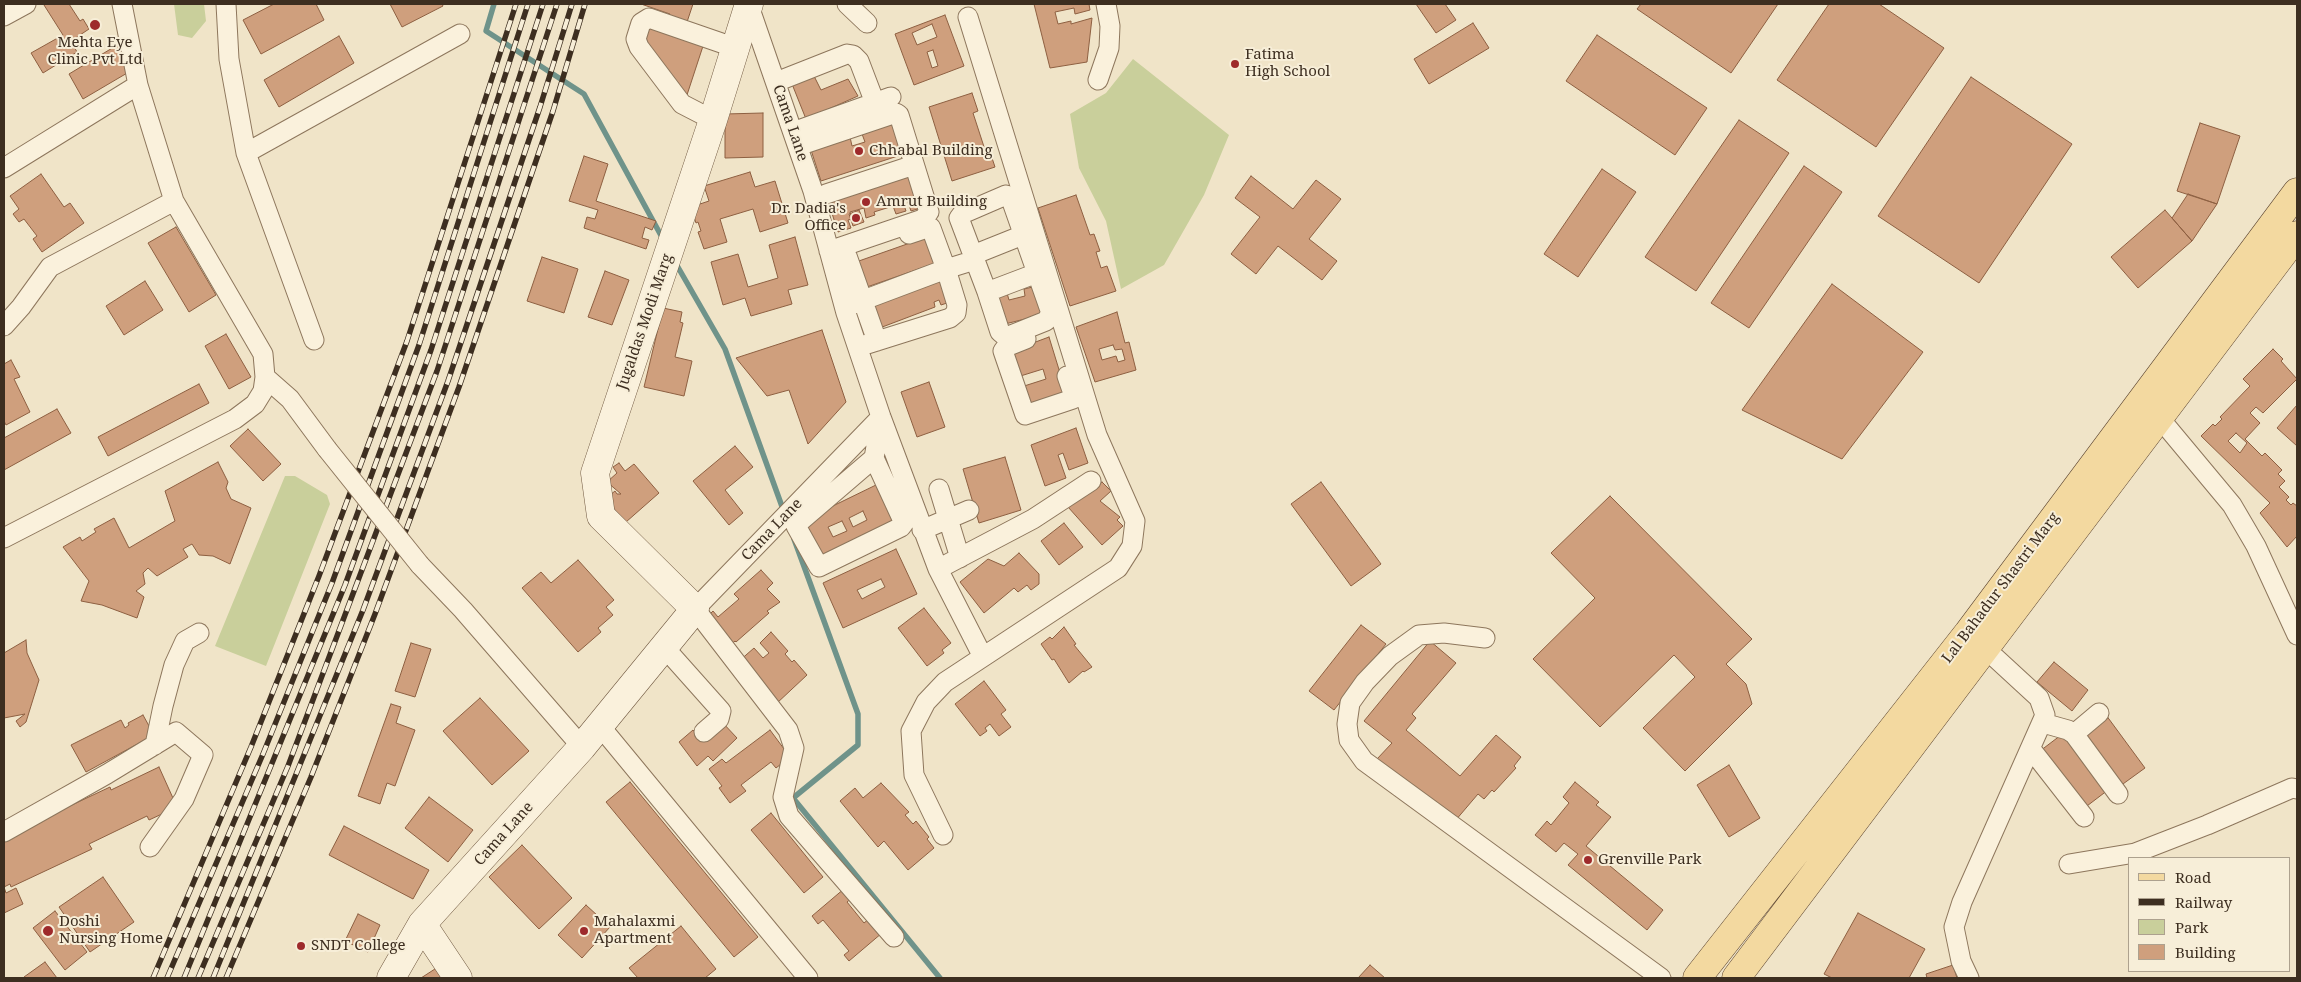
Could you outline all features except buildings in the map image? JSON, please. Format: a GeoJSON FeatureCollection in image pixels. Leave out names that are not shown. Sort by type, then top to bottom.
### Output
{"type":"FeatureCollection","features":[{"type":"Feature","properties":{"kind":"main road","name":"Lal Bahadur Shastri Marg"},"geometry":{"type":"LineString","coordinates":[[2152,409],[2297,192]]}},
{"type":"Feature","properties":{"kind":"main road","name":"Lal Bahadur Shastri Marg"},"geometry":{"type":"LineString","coordinates":[[1736,978],[1771,932],[1884,761],[2152,409],[2297,235]]}},
{"type":"Feature","properties":{"kind":"main road","name":"Lal Bahadur Shastri Marg"},"geometry":{"type":"LineString","coordinates":[[1697,978],[1747,914],[1884,761]]}},
{"type":"Feature","properties":{"kind":"main road"},"geometry":{"type":"LineString","coordinates":[[1747,914],[1771,932]]}},
{"type":"Feature","properties":{"kind":"street"},"geometry":{"type":"LineString","coordinates":[[4,16],[26,4]]}},
{"type":"Feature","properties":{"kind":"street"},"geometry":{"type":"LineString","coordinates":[[4,538],[235,419],[255,404],[262,391],[265,377],[263,354],[174,201],[138,85],[122,4]]}},
{"type":"Feature","properties":{"kind":"street"},"geometry":{"type":"LineString","coordinates":[[226,4],[229,59],[246,154],[314,340]]}},
{"type":"Feature","properties":{"kind":"street"},"geometry":{"type":"LineString","coordinates":[[833,4],[835,6],[845,4],[867,23]]}},
{"type":"Feature","properties":{"kind":"street"},"geometry":{"type":"LineString","coordinates":[[1098,80],[1110,48],[1110,26],[1106,4]]}},
{"type":"Feature","properties":{"kind":"street","name":"Jugaldas Modi Marg"},"geometry":{"type":"LineString","coordinates":[[695,609],[601,516],[594,472],[713,120],[749,5]]}},
{"type":"Feature","properties":{"kind":"street","name":"Cama Lane"},"geometry":{"type":"LineString","coordinates":[[391,978],[422,924],[582,747],[695,609],[881,417],[858,347],[854,304],[836,256],[818,196],[795,139],[749,5]]}},
{"type":"Feature","properties":{"kind":"street"},"geometry":{"type":"LineString","coordinates":[[968,16],[1041,272],[1056,328],[1074,396],[1069,402],[1025,415],[1003,351],[1006,347],[1056,328]]}},
{"type":"Feature","properties":{"kind":"street"},"geometry":{"type":"LineString","coordinates":[[713,120],[682,104],[639,47],[636,39],[642,23],[649,18],[736,48]]}},
{"type":"Feature","properties":{"kind":"street"},"geometry":{"type":"LineString","coordinates":[[246,154],[460,34]]}},
{"type":"Feature","properties":{"kind":"street"},"geometry":{"type":"LineString","coordinates":[[776,82],[847,54],[854,55],[883,100],[795,139]]}},
{"type":"Feature","properties":{"kind":"street"},"geometry":{"type":"LineString","coordinates":[[4,168],[138,85]]}},
{"type":"Feature","properties":{"kind":"street"},"geometry":{"type":"LineString","coordinates":[[795,139],[896,113],[899,115],[929,212],[928,216],[924,220],[836,256]]}},
{"type":"Feature","properties":{"kind":"street"},"geometry":{"type":"LineString","coordinates":[[818,196],[914,165]]}},
{"type":"Feature","properties":{"kind":"street"},"geometry":{"type":"LineString","coordinates":[[1029,233],[1011,199],[1006,196],[962,214],[959,218],[1000,332],[1006,337],[1049,318],[1051,313],[1041,272]]}},
{"type":"Feature","properties":{"kind":"street"},"geometry":{"type":"LineString","coordinates":[[4,326],[21,307],[50,267],[174,201]]}},
{"type":"Feature","properties":{"kind":"street"},"geometry":{"type":"LineString","coordinates":[[836,256],[931,228],[957,305],[956,313],[950,318],[858,347]]}},
{"type":"Feature","properties":{"kind":"street"},"geometry":{"type":"LineString","coordinates":[[877,341],[854,304],[946,270],[1029,233]]}},
{"type":"Feature","properties":{"kind":"street"},"geometry":{"type":"LineString","coordinates":[[987,292],[1041,272]]}},
{"type":"Feature","properties":{"kind":"street"},"geometry":{"type":"LineString","coordinates":[[943,835],[914,775],[911,731],[926,702],[944,682],[1118,568],[1132,546],[1135,521],[1097,435],[1056,328]]}},
{"type":"Feature","properties":{"kind":"street"},"geometry":{"type":"LineString","coordinates":[[265,377],[290,399],[327,449],[420,565],[463,610],[582,747]]}},
{"type":"Feature","properties":{"kind":"street"},"geometry":{"type":"LineString","coordinates":[[2152,409],[2232,505],[2256,546],[2297,635]]}},
{"type":"Feature","properties":{"kind":"street"},"geometry":{"type":"LineString","coordinates":[[881,417],[938,569],[983,657]]}},
{"type":"Feature","properties":{"kind":"street"},"geometry":{"type":"LineString","coordinates":[[874,458],[797,524],[796,526],[819,566],[903,526],[904,521],[874,458],[881,417]]}},
{"type":"Feature","properties":{"kind":"street"},"geometry":{"type":"LineString","coordinates":[[938,569],[1033,518],[1091,481]]}},
{"type":"Feature","properties":{"kind":"street"},"geometry":{"type":"LineString","coordinates":[[939,489],[960,558]]}},
{"type":"Feature","properties":{"kind":"street"},"geometry":{"type":"LineString","coordinates":[[922,530],[969,510]]}},
{"type":"Feature","properties":{"kind":"street"},"geometry":{"type":"LineString","coordinates":[[695,609],[788,730],[794,748],[783,797],[789,816],[894,937]]}},
{"type":"Feature","properties":{"kind":"street"},"geometry":{"type":"LineString","coordinates":[[1485,638],[1444,632],[1419,635],[1390,656],[1350,703],[1347,724],[1349,740],[1364,761],[1661,978]]}},
{"type":"Feature","properties":{"kind":"street"},"geometry":{"type":"LineString","coordinates":[[155,745],[162,706],[174,665],[185,641],[199,633]]}},
{"type":"Feature","properties":{"kind":"street"},"geometry":{"type":"LineString","coordinates":[[1969,978],[1961,961],[1954,927],[1962,902],[2043,723],[2044,707],[2039,698],[1976,640]]}},
{"type":"Feature","properties":{"kind":"street"},"geometry":{"type":"LineString","coordinates":[[664,647],[721,711],[722,715],[719,719],[704,732]]}},
{"type":"Feature","properties":{"kind":"street"},"geometry":{"type":"LineString","coordinates":[[2074,734],[2099,713]]}},
{"type":"Feature","properties":{"kind":"street"},"geometry":{"type":"LineString","coordinates":[[2043,723],[2068,730],[2074,734],[2118,794]]}},
{"type":"Feature","properties":{"kind":"street"},"geometry":{"type":"LineString","coordinates":[[600,726],[808,978]]}},
{"type":"Feature","properties":{"kind":"street"},"geometry":{"type":"LineString","coordinates":[[4,832],[99,779],[176,732],[203,755],[184,799],[150,847]]}},
{"type":"Feature","properties":{"kind":"street"},"geometry":{"type":"LineString","coordinates":[[2031,749],[2084,817]]}},
{"type":"Feature","properties":{"kind":"street"},"geometry":{"type":"LineString","coordinates":[[2069,864],[2135,853],[2207,825],[2292,788],[2297,789]]}},
{"type":"Feature","properties":{"kind":"street"},"geometry":{"type":"LineString","coordinates":[[422,924],[458,978]]}},
{"type":"Feature","properties":{"kind":"green space"},"geometry":{"type":"Polygon","coordinates":[[[174,4],[204,4],[206,21],[192,38],[178,35],[174,4]]]}},
{"type":"Feature","properties":{"kind":"green space"},"geometry":{"type":"Polygon","coordinates":[[[1133,59],[1229,135],[1204,195],[1164,265],[1121,289],[1106,221],[1079,168],[1070,114],[1106,93],[1133,59]]]}},
{"type":"Feature","properties":{"kind":"green space"},"geometry":{"type":"Polygon","coordinates":[[[285,476],[295,476],[327,495],[330,504],[266,666],[215,646],[285,476]]]}},
{"type":"Feature","properties":{"kind":"waterway"},"geometry":{"type":"LineString","coordinates":[[494,4],[486,31],[584,94],[664,241]]}},
{"type":"Feature","properties":{"kind":"waterway"},"geometry":{"type":"LineString","coordinates":[[675,262],[725,349],[784,512]]}},
{"type":"Feature","properties":{"kind":"waterway"},"geometry":{"type":"LineString","coordinates":[[794,539],[858,714],[858,745],[793,798],[940,978]]}},
{"type":"Feature","properties":{"kind":"railway"},"geometry":{"type":"LineString","coordinates":[[153,978],[251,747],[319,576],[407,341],[516,4]]}},
{"type":"Feature","properties":{"kind":"railway"},"geometry":{"type":"LineString","coordinates":[[167,978],[263,754],[332,583],[419,345],[528,4]]}},
{"type":"Feature","properties":{"kind":"railway"},"geometry":{"type":"LineString","coordinates":[[184,978],[345,585],[431,350],[543,4]]}},
{"type":"Feature","properties":{"kind":"railway"},"geometry":{"type":"LineString","coordinates":[[198,978],[288,766],[437,371],[557,4]]}},
{"type":"Feature","properties":{"kind":"railway"},"geometry":{"type":"LineString","coordinates":[[213,978],[363,610],[448,381],[540,107],[572,4]]}},
{"type":"Feature","properties":{"kind":"railway"},"geometry":{"type":"LineString","coordinates":[[226,978],[311,777],[375,614],[459,387],[553,111],[585,4]]}},
{"type":"Feature","properties":{"kind":"place","name":"Mehta Eye Clinic Pvt Ltd"},"geometry":{"type":"Point","coordinates":[95,25]}},
{"type":"Feature","properties":{"kind":"place","name":"Fatima High School"},"geometry":{"type":"Point","coordinates":[1235,64]}},
{"type":"Feature","properties":{"kind":"place","name":"Chhabal Building"},"geometry":{"type":"Point","coordinates":[859,151]}},
{"type":"Feature","properties":{"kind":"place","name":"Amrut Building"},"geometry":{"type":"Point","coordinates":[866,202]}},
{"type":"Feature","properties":{"kind":"place","name":"Dr. Dadia's Office"},"geometry":{"type":"Point","coordinates":[856,218]}},
{"type":"Feature","properties":{"kind":"place","name":"Grenville Park"},"geometry":{"type":"Point","coordinates":[1588,860]}},
{"type":"Feature","properties":{"kind":"place","name":"Doshi Nursing Home"},"geometry":{"type":"Point","coordinates":[48,931]}},
{"type":"Feature","properties":{"kind":"place","name":"Mahalaxmi Apartment"},"geometry":{"type":"Point","coordinates":[584,931]}},
{"type":"Feature","properties":{"kind":"place","name":"SNDT College"},"geometry":{"type":"Point","coordinates":[301,946]}}]}
